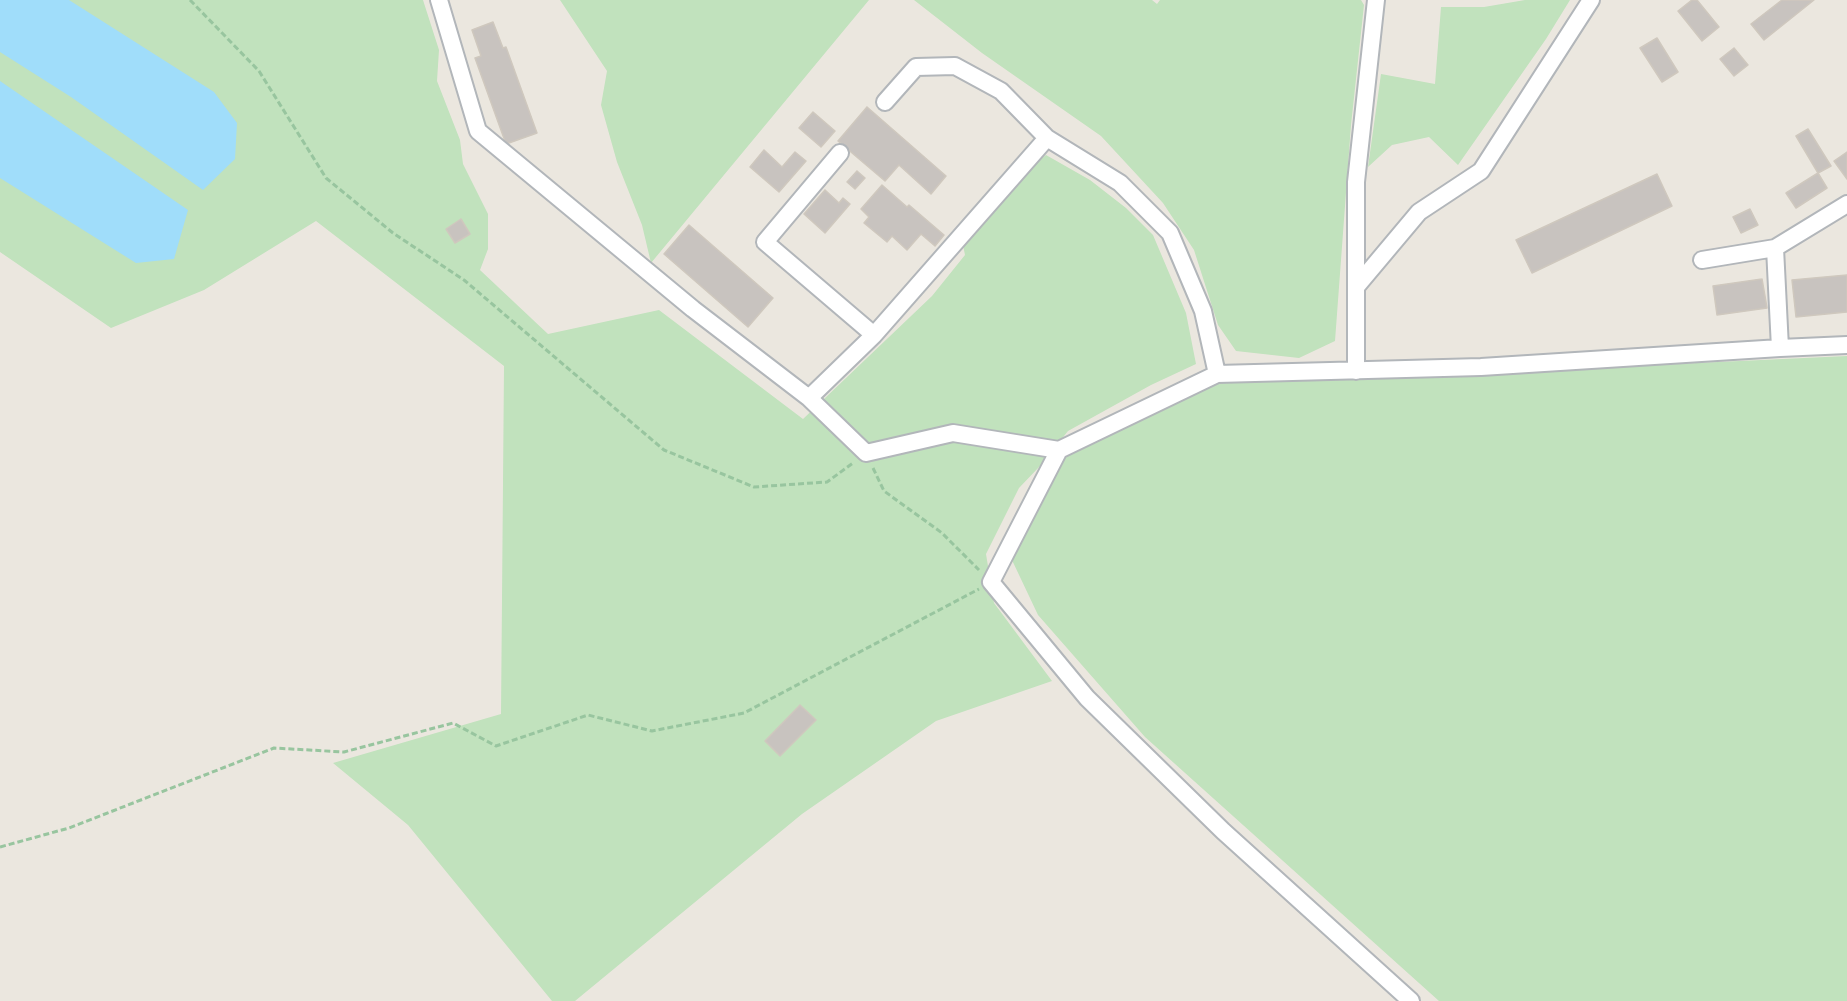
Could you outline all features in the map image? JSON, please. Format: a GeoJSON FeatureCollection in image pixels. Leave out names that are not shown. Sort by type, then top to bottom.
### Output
{"type":"FeatureCollection","features":[{"type":"Feature","properties":{"kind":"street"},"geometry":{"type":"LineString","coordinates":[[440,0],[478,131],[693,309],[809,398],[866,453],[953,433],[1059,450],[1217,374],[1481,368],[1847,345]]}},
{"type":"Feature","properties":{"kind":"street"},"geometry":{"type":"LineString","coordinates":[[1356,371],[1356,182],[1376,0]]}},
{"type":"Feature","properties":{"kind":"street"},"geometry":{"type":"LineString","coordinates":[[1356,287],[1419,212],[1481,171],[1591,0]]}},
{"type":"Feature","properties":{"kind":"street"},"geometry":{"type":"LineString","coordinates":[[885,102],[916,67],[955,66],[1001,91],[1047,138],[1120,183],[1170,233],[1203,311],[1217,374]]}},
{"type":"Feature","properties":{"kind":"street"},"geometry":{"type":"LineString","coordinates":[[809,398],[874,334],[1047,138]]}},
{"type":"Feature","properties":{"kind":"street"},"geometry":{"type":"LineString","coordinates":[[840,153],[765,242],[874,334]]}},
{"type":"Feature","properties":{"kind":"street"},"geometry":{"type":"LineString","coordinates":[[1702,260],[1775,248],[1847,204]]}},
{"type":"Feature","properties":{"kind":"street"},"geometry":{"type":"LineString","coordinates":[[1775,248],[1780,348]]}},
{"type":"Feature","properties":{"kind":"street"},"geometry":{"type":"LineString","coordinates":[[1059,450],[991,582],[1087,698],[1223,831],[1411,1001]]}},
{"type":"Feature","properties":{"kind":"path"},"geometry":{"type":"LineString","coordinates":[[0,848],[69,828],[274,748],[344,752],[453,723],[496,746],[588,715],[652,731],[744,713],[991,582],[942,533],[884,491],[866,453],[827,482],[754,487],[664,450],[465,280],[393,233],[326,178],[259,70],[190,0]]}},
{"type":"Feature","properties":{"kind":"green space"},"geometry":{"type":"Polygon","coordinates":[[[0,0],[423,0],[439,50],[437,81],[460,140],[463,164],[488,214],[488,249],[480,270],[548,334],[659,310],[803,419],[932,296],[965,255],[963,245],[1022,174],[1046,155],[1090,180],[1126,208],[1153,235],[1186,313],[1196,364],[1151,385],[1068,431],[1019,488],[986,554],[994,603],[1052,681],[936,721],[802,814],[575,1001],[552,1001],[408,825],[333,763],[501,714],[504,366],[316,221],[204,290],[111,328],[0,252],[0,0]]]}},
{"type":"Feature","properties":{"kind":"green space"},"geometry":{"type":"Polygon","coordinates":[[[560,0],[869,0],[651,263],[642,225],[617,162],[601,105],[607,71],[560,0]]]}},
{"type":"Feature","properties":{"kind":"green space"},"geometry":{"type":"Polygon","coordinates":[[[914,0],[1152,0],[1157,4],[1160,0],[1361,0],[1364,5],[1351,125],[1335,341],[1299,358],[1236,351],[1218,325],[1194,250],[1163,203],[1101,136],[982,53],[914,0]]]}},
{"type":"Feature","properties":{"kind":"green space"},"geometry":{"type":"Polygon","coordinates":[[[1525,0],[1570,0],[1546,39],[1458,165],[1429,137],[1392,145],[1368,167],[1381,74],[1435,84],[1441,7],[1484,7],[1525,0]]]}},
{"type":"Feature","properties":{"kind":"green space"},"geometry":{"type":"Polygon","coordinates":[[[1847,356],[1847,1001],[1439,1001],[1145,737],[1038,615],[1011,558],[1065,455],[1218,382],[1439,375],[1847,356]]]}},
{"type":"Feature","properties":{"kind":"water"},"geometry":{"type":"Polygon","coordinates":[[[0,0],[69,0],[214,92],[237,123],[235,159],[203,190],[71,97],[0,52],[0,0]]]}},
{"type":"Feature","properties":{"kind":"water"},"geometry":{"type":"Polygon","coordinates":[[[0,81],[188,210],[174,259],[136,263],[0,178],[0,81]]]}},
{"type":"Feature","properties":{"kind":"building"},"geometry":{"type":"Polygon","coordinates":[[[1692,0],[1697,0],[1719,27],[1702,41],[1678,11],[1692,0]]]}},
{"type":"Feature","properties":{"kind":"building"},"geometry":{"type":"Polygon","coordinates":[[[1782,0],[1814,0],[1764,40],[1751,24],[1782,0]]]}},
{"type":"Feature","properties":{"kind":"building"},"geometry":{"type":"Polygon","coordinates":[[[493,22],[503,48],[506,47],[537,133],[506,144],[475,58],[481,56],[472,30],[493,22]]]}},
{"type":"Feature","properties":{"kind":"building"},"geometry":{"type":"Polygon","coordinates":[[[1657,38],[1678,72],[1662,82],[1640,48],[1657,38]]]}},
{"type":"Feature","properties":{"kind":"building"},"geometry":{"type":"Polygon","coordinates":[[[1734,48],[1748,65],[1734,76],[1720,59],[1734,48]]]}},
{"type":"Feature","properties":{"kind":"building"},"geometry":{"type":"Polygon","coordinates":[[[867,107],[946,176],[931,194],[899,165],[885,181],[838,141],[867,107]]]}},
{"type":"Feature","properties":{"kind":"building"},"geometry":{"type":"Polygon","coordinates":[[[813,112],[835,131],[821,147],[799,128],[813,112]]]}},
{"type":"Feature","properties":{"kind":"building"},"geometry":{"type":"Polygon","coordinates":[[[1808,129],[1831,166],[1818,173],[1796,136],[1808,129]]]}},
{"type":"Feature","properties":{"kind":"building"},"geometry":{"type":"Polygon","coordinates":[[[764,150],[782,167],[795,152],[806,161],[779,192],[750,167],[764,150]]]}},
{"type":"Feature","properties":{"kind":"building"},"geometry":{"type":"Polygon","coordinates":[[[1847,152],[1847,179],[1834,161],[1847,152]]]}},
{"type":"Feature","properties":{"kind":"building"},"geometry":{"type":"Polygon","coordinates":[[[857,171],[865,178],[855,189],[847,182],[857,171]]]}},
{"type":"Feature","properties":{"kind":"building"},"geometry":{"type":"Polygon","coordinates":[[[1818,173],[1827,188],[1796,208],[1786,193],[1818,173]]]}},
{"type":"Feature","properties":{"kind":"building"},"geometry":{"type":"Polygon","coordinates":[[[1657,174],[1672,206],[1532,273],[1516,240],[1657,174]]]}},
{"type":"Feature","properties":{"kind":"building"},"geometry":{"type":"Polygon","coordinates":[[[882,185],[944,235],[935,246],[921,234],[907,250],[892,236],[887,242],[864,223],[869,217],[861,209],[882,185]]]}},
{"type":"Feature","properties":{"kind":"building"},"geometry":{"type":"Polygon","coordinates":[[[825,190],[839,203],[843,198],[850,204],[825,233],[804,214],[825,190]]]}},
{"type":"Feature","properties":{"kind":"building"},"geometry":{"type":"Polygon","coordinates":[[[1750,209],[1758,225],[1741,233],[1733,217],[1750,209]]]}},
{"type":"Feature","properties":{"kind":"building"},"geometry":{"type":"Polygon","coordinates":[[[461,219],[470,234],[455,243],[446,229],[461,219]]]}},
{"type":"Feature","properties":{"kind":"building"},"geometry":{"type":"Polygon","coordinates":[[[689,225],[773,298],[748,327],[664,254],[689,225]]]}},
{"type":"Feature","properties":{"kind":"building"},"geometry":{"type":"Polygon","coordinates":[[[1847,275],[1847,312],[1796,317],[1792,280],[1847,275]]]}},
{"type":"Feature","properties":{"kind":"building"},"geometry":{"type":"Polygon","coordinates":[[[1762,279],[1767,308],[1717,315],[1713,286],[1762,279]]]}},
{"type":"Feature","properties":{"kind":"building"},"geometry":{"type":"Polygon","coordinates":[[[800,705],[816,720],[780,756],[765,741],[800,705]]]}}]}
